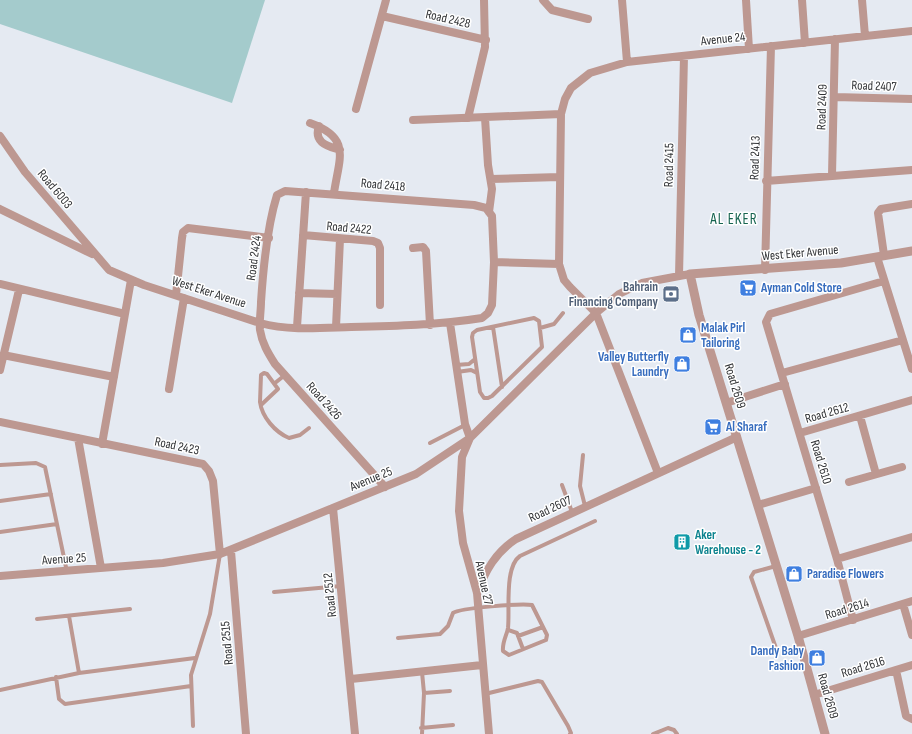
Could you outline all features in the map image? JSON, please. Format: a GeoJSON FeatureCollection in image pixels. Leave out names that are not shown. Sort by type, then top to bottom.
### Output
{"type":"FeatureCollection","features":[{"type":"Feature","properties":{"kind":"street"},"geometry":{"type":"LineString","coordinates":[[356,109],[386,0]]}},
{"type":"Feature","properties":{"kind":"street","name":"Road 2428"},"geometry":{"type":"LineString","coordinates":[[468,118],[486,40],[484,0]]}},
{"type":"Feature","properties":{"kind":"street"},"geometry":{"type":"LineString","coordinates":[[543,0],[552,10],[588,19]]}},
{"type":"Feature","properties":{"kind":"street"},"geometry":{"type":"LineString","coordinates":[[622,0],[626,62]]}},
{"type":"Feature","properties":{"kind":"street"},"geometry":{"type":"LineString","coordinates":[[746,0],[749,49]]}},
{"type":"Feature","properties":{"kind":"street"},"geometry":{"type":"LineString","coordinates":[[802,0],[805,43]]}},
{"type":"Feature","properties":{"kind":"street"},"geometry":{"type":"LineString","coordinates":[[862,0],[864,36]]}},
{"type":"Feature","properties":{"kind":"street","name":"Road 2428"},"geometry":{"type":"LineString","coordinates":[[382,16],[486,40]]}},
{"type":"Feature","properties":{"kind":"street","name":"Avenue 24"},"geometry":{"type":"LineString","coordinates":[[596,314],[570,287],[562,275],[559,264],[561,114],[565,99],[580,79],[590,72],[626,62],[912,31]]}},
{"type":"Feature","properties":{"kind":"street","name":"Road 2409"},"geometry":{"type":"LineString","coordinates":[[832,175],[835,97],[835,39]]}},
{"type":"Feature","properties":{"kind":"street","name":"Road 2413"},"geometry":{"type":"LineString","coordinates":[[765,270],[766,181],[771,46]]}},
{"type":"Feature","properties":{"kind":"street","name":"Road 2415"},"geometry":{"type":"LineString","coordinates":[[679,276],[684,56]]}},
{"type":"Feature","properties":{"kind":"street","name":"Road 2407"},"geometry":{"type":"LineString","coordinates":[[835,97],[912,99]]}},
{"type":"Feature","properties":{"kind":"street"},"geometry":{"type":"LineString","coordinates":[[413,120],[561,114]]}},
{"type":"Feature","properties":{"kind":"street"},"geometry":{"type":"LineString","coordinates":[[470,438],[465,424],[450,323],[482,318],[488,313],[492,306],[494,262],[492,222],[489,212],[493,197],[487,159],[485,118]]}},
{"type":"Feature","properties":{"kind":"street"},"geometry":{"type":"LineString","coordinates":[[310,123],[319,126],[335,137],[339,142],[340,150],[334,193]]}},
{"type":"Feature","properties":{"kind":"street"},"geometry":{"type":"LineString","coordinates":[[319,126],[318,137],[322,144],[340,150]]}},
{"type":"Feature","properties":{"kind":"street","name":"Road 6003"},"geometry":{"type":"LineString","coordinates":[[0,136],[25,172],[95,255]]}},
{"type":"Feature","properties":{"kind":"street"},"geometry":{"type":"LineString","coordinates":[[766,181],[912,170]]}},
{"type":"Feature","properties":{"kind":"street"},"geometry":{"type":"LineString","coordinates":[[491,179],[559,177]]}},
{"type":"Feature","properties":{"kind":"street","name":"Road 2418"},"geometry":{"type":"LineString","coordinates":[[276,198],[279,193],[284,191],[334,193],[474,205],[481,206],[489,212]]}},
{"type":"Feature","properties":{"kind":"street"},"geometry":{"type":"LineString","coordinates":[[297,327],[306,192]]}},
{"type":"Feature","properties":{"kind":"street","name":"Road 2424"},"geometry":{"type":"LineString","coordinates":[[260,323],[269,238],[276,198]]}},
{"type":"Feature","properties":{"kind":"street"},"geometry":{"type":"LineString","coordinates":[[912,204],[882,209],[878,213],[884,281],[912,369]]}},
{"type":"Feature","properties":{"kind":"street","name":"West Eker Avenue"},"geometry":{"type":"LineString","coordinates":[[0,209],[95,255],[109,270],[131,280],[260,323],[282,327],[430,325],[450,323]]}},
{"type":"Feature","properties":{"kind":"street"},"geometry":{"type":"LineString","coordinates":[[176,295],[183,232],[188,228],[269,238]]}},
{"type":"Feature","properties":{"kind":"street","name":"Road 2422"},"geometry":{"type":"LineString","coordinates":[[303,236],[373,241],[378,243],[380,248],[380,305]]}},
{"type":"Feature","properties":{"kind":"street"},"geometry":{"type":"LineString","coordinates":[[336,327],[340,239]]}},
{"type":"Feature","properties":{"kind":"street"},"geometry":{"type":"LineString","coordinates":[[413,248],[423,247],[426,249],[430,325]]}},
{"type":"Feature","properties":{"kind":"street","name":"West Eker Avenue"},"geometry":{"type":"LineString","coordinates":[[690,274],[765,270],[841,263],[912,251]]}},
{"type":"Feature","properties":{"kind":"street"},"geometry":{"type":"LineString","coordinates":[[494,262],[559,264]]}},
{"type":"Feature","properties":{"kind":"street","name":"Avenue 25"},"geometry":{"type":"LineString","coordinates":[[0,576],[67,572],[163,563],[220,554],[231,551],[416,474],[470,438],[596,314],[619,294],[642,283],[690,274]]}},
{"type":"Feature","properties":{"kind":"street","name":"Road 2609"},"geometry":{"type":"LineString","coordinates":[[690,274],[699,315],[798,636],[825,734]]}},
{"type":"Feature","properties":{"kind":"street"},"geometry":{"type":"LineString","coordinates":[[102,444],[131,280]]}},
{"type":"Feature","properties":{"kind":"street","name":"Road 2610"},"geometry":{"type":"LineString","coordinates":[[853,620],[837,559],[767,326],[767,319],[770,314],[884,281]]}},
{"type":"Feature","properties":{"kind":"street"},"geometry":{"type":"LineString","coordinates":[[0,284],[19,290],[125,314]]}},
{"type":"Feature","properties":{"kind":"street"},"geometry":{"type":"LineString","coordinates":[[0,370],[19,290]]}},
{"type":"Feature","properties":{"kind":"street"},"geometry":{"type":"LineString","coordinates":[[299,293],[337,294]]}},
{"type":"Feature","properties":{"kind":"street"},"geometry":{"type":"LineString","coordinates":[[168,389],[184,298]]}},
{"type":"Feature","properties":{"kind":"street"},"geometry":{"type":"LineString","coordinates":[[596,314],[658,473]]}},
{"type":"Feature","properties":{"kind":"street","name":"Road 2426"},"geometry":{"type":"LineString","coordinates":[[260,323],[265,348],[270,356],[285,375],[385,487]]}},
{"type":"Feature","properties":{"kind":"street"},"geometry":{"type":"LineString","coordinates":[[782,373],[903,340]]}},
{"type":"Feature","properties":{"kind":"street"},"geometry":{"type":"LineString","coordinates":[[4,355],[114,377]]}},
{"type":"Feature","properties":{"kind":"street"},"geometry":{"type":"LineString","coordinates":[[726,403],[785,384]]}},
{"type":"Feature","properties":{"kind":"street","name":"Road 2612"},"geometry":{"type":"LineString","coordinates":[[800,433],[912,400]]}},
{"type":"Feature","properties":{"kind":"street","name":"Road 2612"},"geometry":{"type":"LineString","coordinates":[[860,416],[876,474]]}},
{"type":"Feature","properties":{"kind":"street","name":"Road 2423"},"geometry":{"type":"LineString","coordinates":[[0,422],[202,464],[209,471],[213,481],[220,554]]}},
{"type":"Feature","properties":{"kind":"street","name":"Road 2607"},"geometry":{"type":"LineString","coordinates":[[477,593],[487,569],[502,549],[516,539],[737,437]]}},
{"type":"Feature","properties":{"kind":"street"},"geometry":{"type":"LineString","coordinates":[[78,438],[101,568]]}},
{"type":"Feature","properties":{"kind":"street","name":"Avenue 27"},"geometry":{"type":"LineString","coordinates":[[470,438],[462,457],[459,511],[463,543],[477,593],[489,734]]}},
{"type":"Feature","properties":{"kind":"street"},"geometry":{"type":"LineString","coordinates":[[849,482],[902,467]]}},
{"type":"Feature","properties":{"kind":"street"},"geometry":{"type":"LineString","coordinates":[[758,505],[816,488]]}},
{"type":"Feature","properties":{"kind":"street","name":"Road 2512"},"geometry":{"type":"LineString","coordinates":[[333,508],[351,679],[355,734]]}},
{"type":"Feature","properties":{"kind":"street"},"geometry":{"type":"LineString","coordinates":[[837,559],[912,537]]}},
{"type":"Feature","properties":{"kind":"street","name":"Road 2515"},"geometry":{"type":"LineString","coordinates":[[231,551],[246,734]]}},
{"type":"Feature","properties":{"kind":"street","name":"Road 2614"},"geometry":{"type":"LineString","coordinates":[[798,636],[912,601]]}},
{"type":"Feature","properties":{"kind":"street"},"geometry":{"type":"LineString","coordinates":[[903,604],[912,635]]}},
{"type":"Feature","properties":{"kind":"street"},"geometry":{"type":"LineString","coordinates":[[351,679],[482,665]]}},
{"type":"Feature","properties":{"kind":"street","name":"Road 2616"},"geometry":{"type":"LineString","coordinates":[[814,695],[912,665]]}},
{"type":"Feature","properties":{"kind":"street","name":"Road 2616"},"geometry":{"type":"LineString","coordinates":[[896,670],[906,716],[912,719]]}},
{"type":"Feature","properties":{"kind":"lane"},"geometry":{"type":"LineString","coordinates":[[540,328],[554,324],[563,313]]}},
{"type":"Feature","properties":{"kind":"lane"},"geometry":{"type":"LineString","coordinates":[[536,318],[539,321],[540,328],[542,347],[490,398],[484,398],[481,394],[477,373],[472,337],[473,332],[536,318]]}},
{"type":"Feature","properties":{"kind":"lane"},"geometry":{"type":"LineString","coordinates":[[493,327],[502,386]]}},
{"type":"Feature","properties":{"kind":"lane"},"geometry":{"type":"LineString","coordinates":[[457,369],[469,364],[475,359]]}},
{"type":"Feature","properties":{"kind":"lane"},"geometry":{"type":"LineString","coordinates":[[457,369],[471,370],[477,373]]}},
{"type":"Feature","properties":{"kind":"lane"},"geometry":{"type":"LineString","coordinates":[[261,405],[277,392],[278,387],[268,374],[264,372],[261,374],[261,405],[269,422],[286,436],[297,437],[308,428]]}},
{"type":"Feature","properties":{"kind":"lane"},"geometry":{"type":"LineString","coordinates":[[275,383],[285,375]]}},
{"type":"Feature","properties":{"kind":"lane"},"geometry":{"type":"LineString","coordinates":[[430,443],[465,424]]}},
{"type":"Feature","properties":{"kind":"lane"},"geometry":{"type":"LineString","coordinates":[[583,455],[580,486],[585,506]]}},
{"type":"Feature","properties":{"kind":"lane"},"geometry":{"type":"LineString","coordinates":[[0,465],[41,464],[46,469],[67,572]]}},
{"type":"Feature","properties":{"kind":"lane"},"geometry":{"type":"LineString","coordinates":[[562,485],[572,512]]}},
{"type":"Feature","properties":{"kind":"lane"},"geometry":{"type":"LineString","coordinates":[[0,501],[51,494]]}},
{"type":"Feature","properties":{"kind":"lane"},"geometry":{"type":"LineString","coordinates":[[398,638],[440,634],[446,629],[451,615],[455,611],[478,608],[508,606],[532,605],[548,637],[546,640],[509,655],[504,653],[502,646],[508,630],[508,606],[512,567],[517,558],[595,522]]}},
{"type":"Feature","properties":{"kind":"lane"},"geometry":{"type":"LineString","coordinates":[[0,532],[56,524]]}},
{"type":"Feature","properties":{"kind":"lane"},"geometry":{"type":"LineString","coordinates":[[193,726],[191,675],[195,658],[202,643],[210,614],[220,554]]}},
{"type":"Feature","properties":{"kind":"lane"},"geometry":{"type":"LineString","coordinates":[[776,566],[754,572],[751,577],[777,651]]}},
{"type":"Feature","properties":{"kind":"lane"},"geometry":{"type":"LineString","coordinates":[[274,592],[341,586]]}},
{"type":"Feature","properties":{"kind":"lane"},"geometry":{"type":"LineString","coordinates":[[37,619],[130,609]]}},
{"type":"Feature","properties":{"kind":"lane"},"geometry":{"type":"LineString","coordinates":[[69,616],[79,673]]}},
{"type":"Feature","properties":{"kind":"lane"},"geometry":{"type":"LineString","coordinates":[[518,636],[543,627]]}},
{"type":"Feature","properties":{"kind":"lane"},"geometry":{"type":"LineString","coordinates":[[508,630],[514,631],[524,649]]}},
{"type":"Feature","properties":{"kind":"lane"},"geometry":{"type":"LineString","coordinates":[[0,690],[79,673],[195,658]]}},
{"type":"Feature","properties":{"kind":"lane"},"geometry":{"type":"LineString","coordinates":[[422,672],[424,693],[421,728],[422,734]]}},
{"type":"Feature","properties":{"kind":"lane"},"geometry":{"type":"LineString","coordinates":[[56,677],[59,699],[65,704],[191,686]]}},
{"type":"Feature","properties":{"kind":"lane"},"geometry":{"type":"LineString","coordinates":[[485,694],[538,681],[542,682],[568,726],[571,734]]}},
{"type":"Feature","properties":{"kind":"lane"},"geometry":{"type":"LineString","coordinates":[[424,693],[450,691]]}},
{"type":"Feature","properties":{"kind":"lane"},"geometry":{"type":"LineString","coordinates":[[421,728],[453,725]]}},
{"type":"Feature","properties":{"kind":"lane"},"geometry":{"type":"LineString","coordinates":[[653,734],[668,728],[674,730],[676,734]]}},
{"type":"Feature","properties":{"kind":"shaded area"},"geometry":{"type":"Polygon","coordinates":[[[0,0],[265,0],[232,103],[0,24],[0,0]]]}},
{"type":"Feature","properties":{"kind":"place","name":"Ayman Cold Store"},"geometry":{"type":"Point","coordinates":[748,288]}},
{"type":"Feature","properties":{"kind":"place","name":"Bahrain Financing Company"},"geometry":{"type":"Point","coordinates":[671,294]}},
{"type":"Feature","properties":{"kind":"place","name":"Malak Pirl Tailoring"},"geometry":{"type":"Point","coordinates":[688,335]}},
{"type":"Feature","properties":{"kind":"place","name":"Valley Butterfly Laundry"},"geometry":{"type":"Point","coordinates":[682,364]}},
{"type":"Feature","properties":{"kind":"place","name":"Al Sharaf"},"geometry":{"type":"Point","coordinates":[713,427]}},
{"type":"Feature","properties":{"kind":"place","name":"Aker Warehouse - 2"},"geometry":{"type":"Point","coordinates":[682,542]}},
{"type":"Feature","properties":{"kind":"place","name":"Paradise Flowers"},"geometry":{"type":"Point","coordinates":[794,574]}},
{"type":"Feature","properties":{"kind":"place","name":"Dandy Baby Fashion"},"geometry":{"type":"Point","coordinates":[817,658]}},
{"type":"Feature","properties":{"kind":"district","name":"AL EKER"},"geometry":{"type":"Point","coordinates":[734,219]}}]}
